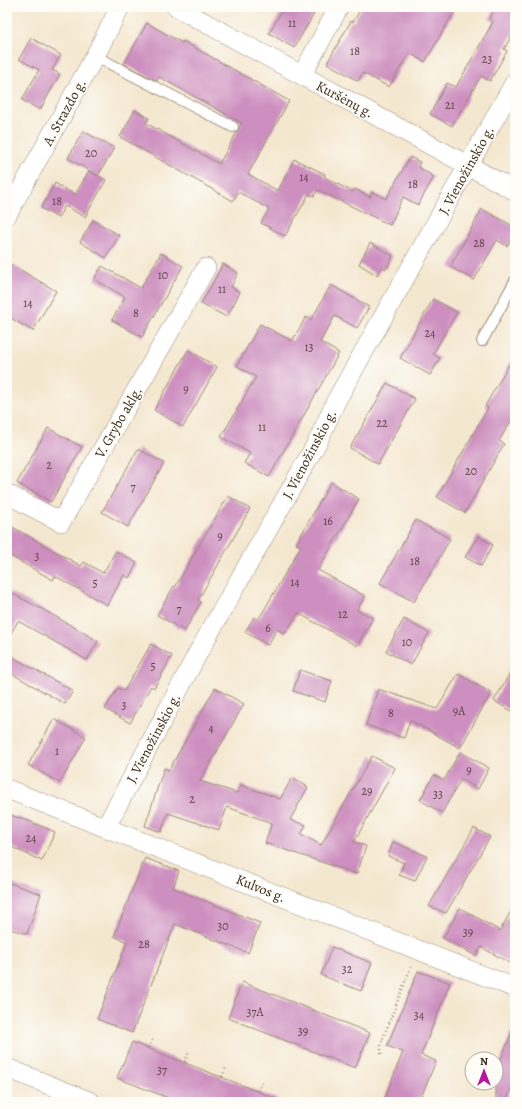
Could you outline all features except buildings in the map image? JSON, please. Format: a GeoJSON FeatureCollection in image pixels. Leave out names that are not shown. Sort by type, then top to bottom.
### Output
{"type":"FeatureCollection","features":[{"type":"Feature","properties":{"kind":"street","name":"A. Strazdo g."},"geometry":{"type":"LineString","coordinates":[[7,215],[95,56],[120,7]]}},
{"type":"Feature","properties":{"kind":"street","name":"Kuršėnų g."},"geometry":{"type":"LineString","coordinates":[[176,7],[515,191]]}},
{"type":"Feature","properties":{"kind":"street"},"geometry":{"type":"LineString","coordinates":[[302,75],[339,7]]}},
{"type":"Feature","properties":{"kind":"street","name":"J. Vienožinskio g."},"geometry":{"type":"LineString","coordinates":[[106,827],[199,651],[318,441],[340,394],[515,82]]}},
{"type":"Feature","properties":{"kind":"street","name":"V. Grybo aklg."},"geometry":{"type":"LineString","coordinates":[[7,494],[61,522],[206,268]]}},
{"type":"Feature","properties":{"kind":"street","name":"Kulvos g."},"geometry":{"type":"LineString","coordinates":[[7,789],[515,988]]}},
{"type":"Feature","properties":{"kind":"street"},"geometry":{"type":"LineString","coordinates":[[7,1068],[91,1102]]}},
{"type":"Feature","properties":{"kind":"lane"},"geometry":{"type":"LineString","coordinates":[[95,56],[233,127]]}},
{"type":"Feature","properties":{"kind":"lane"},"geometry":{"type":"LineString","coordinates":[[482,341],[515,281]]}},
{"type":"Feature","properties":{"kind":"path"},"geometry":{"type":"LineString","coordinates":[[381,1054],[381,1043],[418,950]]}},
{"type":"Feature","properties":{"kind":"path"},"geometry":{"type":"LineString","coordinates":[[149,1048],[153,1038]]}},
{"type":"Feature","properties":{"kind":"path"},"geometry":{"type":"LineString","coordinates":[[184,1062],[189,1052]]}},
{"type":"Feature","properties":{"kind":"path"},"geometry":{"type":"LineString","coordinates":[[222,1077],[226,1067]]}},
{"type":"Feature","properties":{"kind":"path"},"geometry":{"type":"LineString","coordinates":[[258,1092],[262,1081]]}}]}
